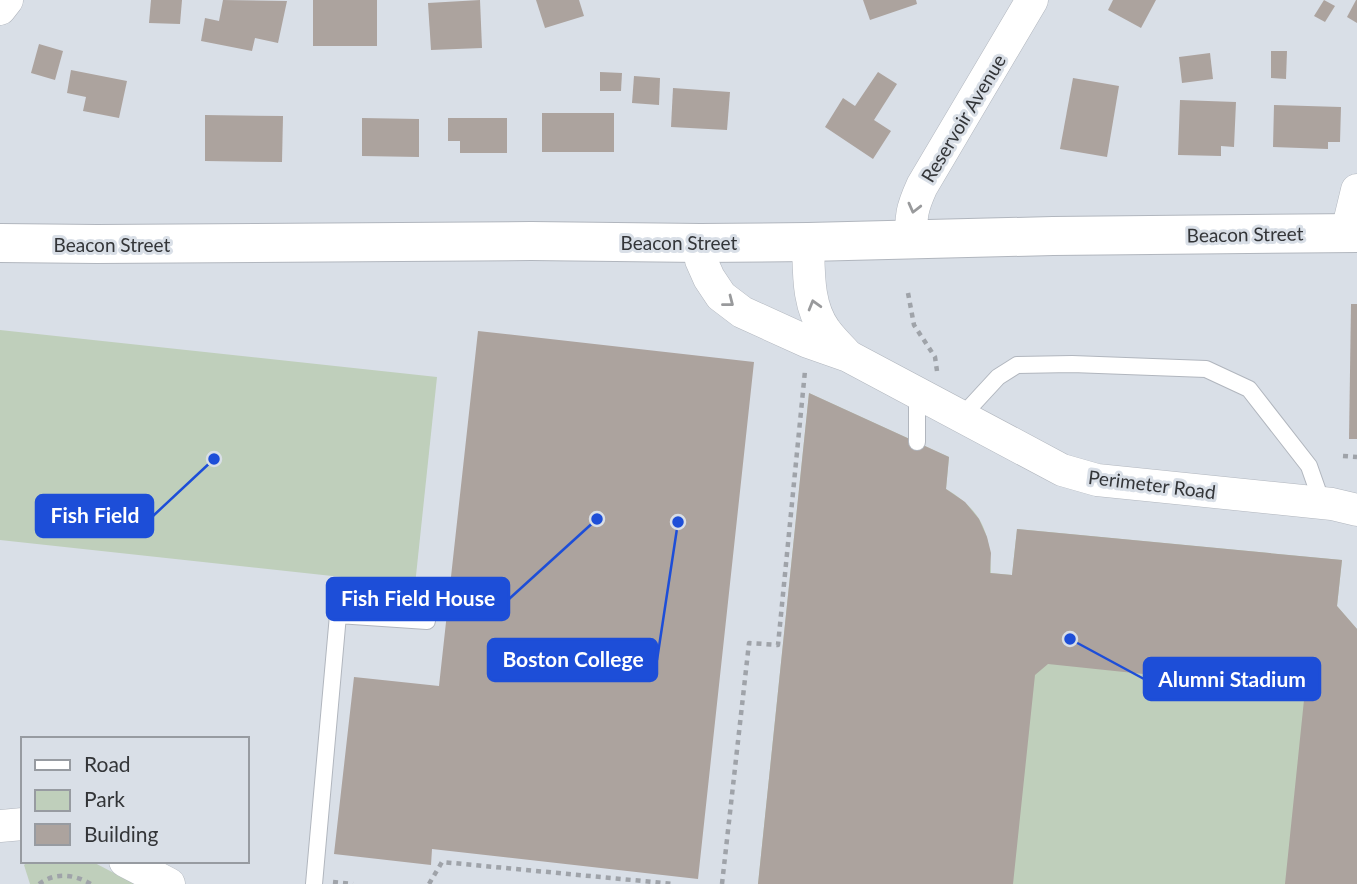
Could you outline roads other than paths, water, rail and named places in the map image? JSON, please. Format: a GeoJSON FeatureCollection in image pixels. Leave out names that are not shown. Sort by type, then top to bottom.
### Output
{"type":"FeatureCollection","features":[{"type":"Feature","properties":{"kind":"main road","name":"Beacon Street"},"geometry":{"type":"LineString","coordinates":[[6,246],[531,241],[912,241],[1053,236],[1353,233]]}},
{"type":"Feature","properties":{"kind":"street"},"geometry":{"type":"LineString","coordinates":[[0,9],[7,0]]}},
{"type":"Feature","properties":{"kind":"street","name":"Reservoir Avenue"},"geometry":{"type":"LineString","coordinates":[[912,241],[912,208],[922,186],[1032,0]]}},
{"type":"Feature","properties":{"kind":"street"},"geometry":{"type":"LineString","coordinates":[[1353,233],[1350,219],[1357,190]]}},
{"type":"Feature","properties":{"kind":"street","name":"Perimeter Road"},"geometry":{"type":"LineString","coordinates":[[808,242],[811,293],[816,313],[824,328],[848,356]]}},
{"type":"Feature","properties":{"kind":"street","name":"Perimeter Road"},"geometry":{"type":"LineString","coordinates":[[700,243],[701,260],[709,278],[721,296],[743,312],[807,342],[927,382],[962,416],[1062,470],[1097,480],[1322,503],[1357,510]]}},
{"type":"Feature","properties":{"kind":"street"},"geometry":{"type":"LineString","coordinates":[[0,826],[21,824]]}},
{"type":"Feature","properties":{"kind":"street"},"geometry":{"type":"LineString","coordinates":[[129,863],[169,884]]}},
{"type":"Feature","properties":{"kind":"lane"},"geometry":{"type":"LineString","coordinates":[[962,416],[998,377],[1017,365],[1072,364],[1206,369],[1250,389],[1309,466],[1322,503]]}},
{"type":"Feature","properties":{"kind":"lane"},"geometry":{"type":"LineString","coordinates":[[917,442],[927,382]]}},
{"type":"Feature","properties":{"kind":"lane"},"geometry":{"type":"LineString","coordinates":[[314,884],[338,615],[427,621]]}},
{"type":"Feature","properties":{"kind":"place","name":"Fish Field"},"geometry":{"type":"Point","coordinates":[214,459]}},
{"type":"Feature","properties":{"kind":"place","name":"Fish Field House"},"geometry":{"type":"Point","coordinates":[597,519]}},
{"type":"Feature","properties":{"kind":"place","name":"Boston College"},"geometry":{"type":"Point","coordinates":[678,522]}},
{"type":"Feature","properties":{"kind":"place","name":"Alumni Stadium"},"geometry":{"type":"Point","coordinates":[1070,639]}}]}
